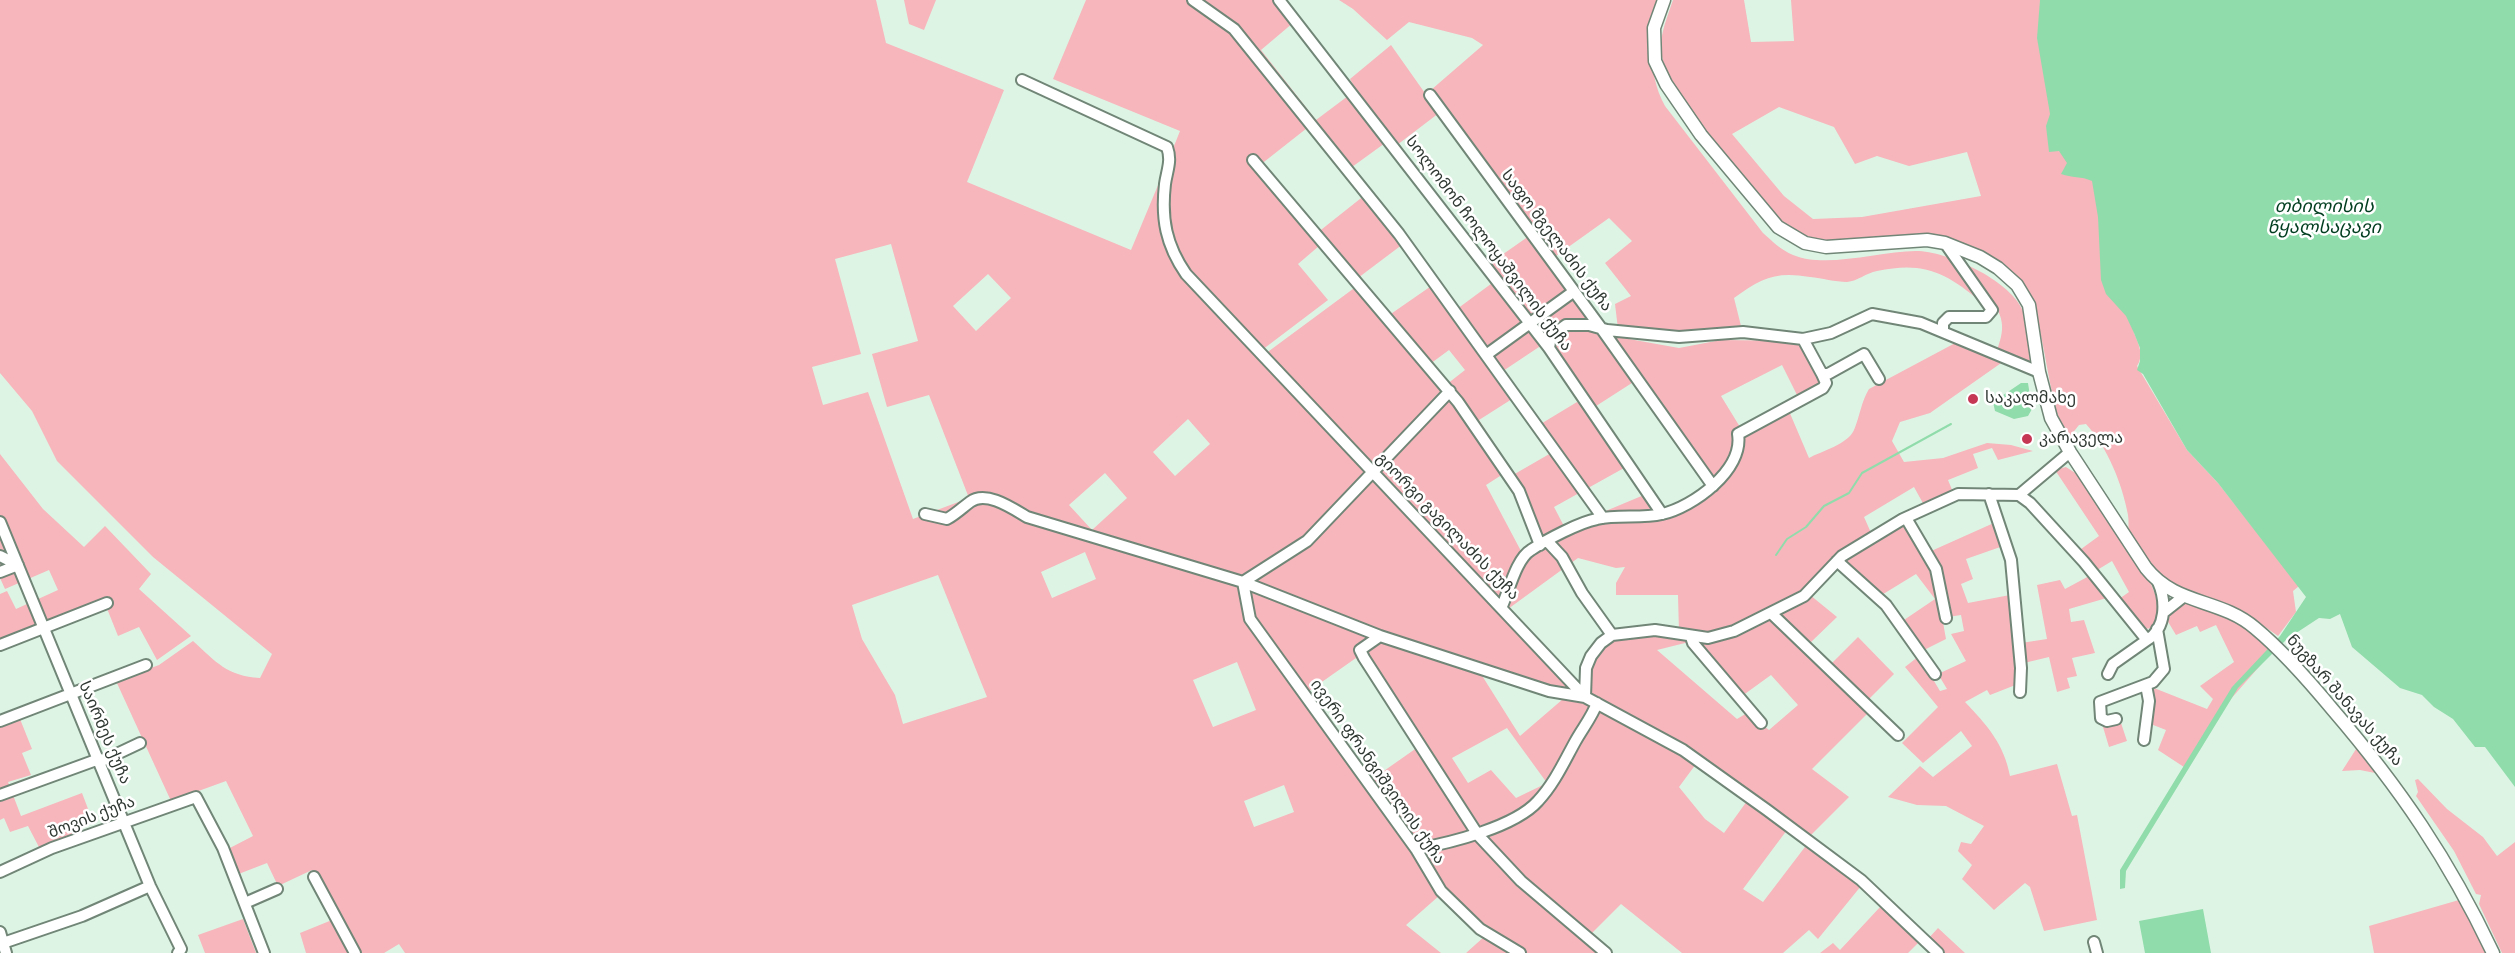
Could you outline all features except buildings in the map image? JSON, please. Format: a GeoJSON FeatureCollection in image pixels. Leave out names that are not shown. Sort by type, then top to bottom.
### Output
{"type":"FeatureCollection","features":[{"type":"Feature","properties":{"kind":"main road","name":"ნუგზარ შანავას ქუჩა"},"geometry":{"type":"LineString","coordinates":[[1664,0],[1654,28],[1655,61],[1666,84],[1701,135],[1778,226],[1805,243],[1826,247],[1927,240],[1945,243],[1980,257],[1998,268],[2017,285],[2029,305],[2039,372],[2051,418],[2070,452],[2158,582],[2183,597],[2228,610],[2248,622],[2283,653],[2361,743],[2419,820],[2469,900],[2493,953]]}},
{"type":"Feature","properties":{"kind":"street"},"geometry":{"type":"LineString","coordinates":[[1193,0],[1233,29],[1288,94],[1408,245],[1603,518]]}},
{"type":"Feature","properties":{"kind":"street","name":"სოლომონ ჩოლოყაშვილის ქუჩა"},"geometry":{"type":"LineString","coordinates":[[1280,0],[1549,348],[1662,514]]}},
{"type":"Feature","properties":{"kind":"street","name":"გიორგი გაგილაძის ქუჩა"},"geometry":{"type":"LineString","coordinates":[[1022,80],[1167,147],[1171,158],[1163,208],[1165,232],[1177,260],[1585,697],[1683,750],[1767,810],[1861,880],[1938,953]]}},
{"type":"Feature","properties":{"kind":"street","name":"საფო მგელაძის ქუჩა"},"geometry":{"type":"LineString","coordinates":[[1430,95],[1573,292],[1602,328],[1679,338],[1743,332],[1803,339],[1831,333],[1872,314],[1905,318],[2039,372]]}},
{"type":"Feature","properties":{"kind":"street"},"geometry":{"type":"LineString","coordinates":[[1253,160],[1450,391],[1510,476],[1544,543],[1562,557],[1582,593],[1612,635]]}},
{"type":"Feature","properties":{"kind":"street"},"geometry":{"type":"LineString","coordinates":[[1943,332],[1943,323],[1949,317],[1986,317],[1992,310],[1945,243]]}},
{"type":"Feature","properties":{"kind":"street"},"geometry":{"type":"LineString","coordinates":[[1486,355],[1573,292]]}},
{"type":"Feature","properties":{"kind":"street"},"geometry":{"type":"LineString","coordinates":[[1549,348],[1551,336],[1566,325],[1602,328],[1713,486]]}},
{"type":"Feature","properties":{"kind":"street"},"geometry":{"type":"LineString","coordinates":[[1502,606],[1521,562],[1529,551],[1603,518],[1662,514],[1685,504],[1713,486],[1734,459],[1740,446],[1738,434],[1823,388],[1826,383],[1803,339]]}},
{"type":"Feature","properties":{"kind":"street"},"geometry":{"type":"LineString","coordinates":[[1822,374],[1828,374],[1864,354],[1879,379]]}},
{"type":"Feature","properties":{"kind":"street"},"geometry":{"type":"LineString","coordinates":[[1244,582],[1307,541],[1450,391]]}},
{"type":"Feature","properties":{"kind":"street"},"geometry":{"type":"LineString","coordinates":[[2019,495],[2070,452]]}},
{"type":"Feature","properties":{"kind":"street"},"geometry":{"type":"LineString","coordinates":[[925,513],[947,519],[961,512],[970,501],[981,498],[1005,504],[1027,517],[1244,582],[1380,636],[1549,691],[1585,697],[1586,668],[1591,656],[1601,643],[1612,635],[1655,630],[1690,637],[1707,638],[1722,635],[1804,596],[1837,561],[1906,518],[1947,497],[1958,494],[2019,495],[2043,515],[2147,640]]}},
{"type":"Feature","properties":{"kind":"street"},"geometry":{"type":"LineString","coordinates":[[1989,494],[2011,560],[2021,668],[2020,692]]}},
{"type":"Feature","properties":{"kind":"street"},"geometry":{"type":"LineString","coordinates":[[1906,518],[1936,569],[1946,618]]}},
{"type":"Feature","properties":{"kind":"street","name":"საირმეს ქუჩა"},"geometry":{"type":"LineString","coordinates":[[0,522],[150,886],[181,949],[178,953]]}},
{"type":"Feature","properties":{"kind":"street"},"geometry":{"type":"LineString","coordinates":[[0,556],[18,565]]}},
{"type":"Feature","properties":{"kind":"street"},"geometry":{"type":"LineString","coordinates":[[1837,561],[1886,605],[1935,674]]}},
{"type":"Feature","properties":{"kind":"street"},"geometry":{"type":"LineString","coordinates":[[0,572],[18,565]]}},
{"type":"Feature","properties":{"kind":"street","name":"ივერი ფრანგიშვილის ქუჩა"},"geometry":{"type":"LineString","coordinates":[[1244,582],[1250,619],[1416,849],[1441,891],[1480,929],[1520,953]]}},
{"type":"Feature","properties":{"kind":"street"},"geometry":{"type":"LineString","coordinates":[[2108,674],[2113,664],[2147,640],[2157,629],[2164,612],[2164,597],[2158,582]]}},
{"type":"Feature","properties":{"kind":"street"},"geometry":{"type":"LineString","coordinates":[[2164,612],[2183,597]]}},
{"type":"Feature","properties":{"kind":"street"},"geometry":{"type":"LineString","coordinates":[[0,645],[107,603]]}},
{"type":"Feature","properties":{"kind":"street"},"geometry":{"type":"LineString","coordinates":[[1771,613],[1898,735]]}},
{"type":"Feature","properties":{"kind":"street"},"geometry":{"type":"LineString","coordinates":[[2116,719],[2107,721],[2101,718],[2100,702],[2158,679],[2164,669],[2157,629]]}},
{"type":"Feature","properties":{"kind":"street"},"geometry":{"type":"LineString","coordinates":[[1380,636],[1360,650],[1478,835],[1521,881],[1606,953]]}},
{"type":"Feature","properties":{"kind":"street"},"geometry":{"type":"LineString","coordinates":[[1690,637],[1761,723]]}},
{"type":"Feature","properties":{"kind":"street"},"geometry":{"type":"LineString","coordinates":[[0,721],[146,665]]}},
{"type":"Feature","properties":{"kind":"street"},"geometry":{"type":"LineString","coordinates":[[2144,740],[2149,701],[2146,685]]}},
{"type":"Feature","properties":{"kind":"street"},"geometry":{"type":"LineString","coordinates":[[1416,849],[1478,835],[1537,803],[1560,770],[1582,728],[1593,715],[1597,703]]}},
{"type":"Feature","properties":{"kind":"street"},"geometry":{"type":"LineString","coordinates":[[0,795],[99,759],[104,760],[140,743]]}},
{"type":"Feature","properties":{"kind":"street","name":"შოვის ქუჩა"},"geometry":{"type":"LineString","coordinates":[[0,872],[52,848],[196,797],[223,848],[245,903]]}},
{"type":"Feature","properties":{"kind":"street"},"geometry":{"type":"LineString","coordinates":[[314,877],[355,953]]}},
{"type":"Feature","properties":{"kind":"street"},"geometry":{"type":"LineString","coordinates":[[3,943],[82,916],[150,886]]}},
{"type":"Feature","properties":{"kind":"street"},"geometry":{"type":"LineString","coordinates":[[264,953],[245,903],[277,889]]}},
{"type":"Feature","properties":{"kind":"shaded area"},"geometry":{"type":"Polygon","coordinates":[[[0,0],[876,0],[886,43],[1004,90],[967,182],[1131,250],[1166,166],[1161,211],[1163,232],[1170,256],[1575,690],[1573,700],[1636,728],[1696,764],[1679,787],[1705,819],[1724,833],[1747,801],[1787,830],[1743,889],[1763,902],[1808,843],[1861,886],[1818,939],[1809,930],[1783,953],[1682,953],[1621,904],[1584,941],[1598,953],[1466,953],[1485,936],[1469,926],[1440,895],[1406,925],[1441,953],[405,953],[399,944],[384,953],[362,953],[312,870],[278,886],[267,863],[236,875],[226,850],[253,836],[226,781],[171,801],[116,681],[159,665],[193,641],[223,667],[249,677],[260,678],[272,654],[153,557],[57,461],[32,411],[0,373],[0,0]],[[891,244],[835,259],[861,354],[812,367],[823,405],[868,392],[913,519],[969,498],[929,395],[887,407],[872,354],[918,341],[891,244]],[[988,274],[953,306],[976,331],[1011,298],[988,274]],[[1188,419],[1153,452],[1175,476],[1210,444],[1188,419]],[[1105,473],[1069,505],[1092,530],[1127,498],[1105,473]],[[1085,552],[1041,572],[1052,598],[1096,579],[1085,552]],[[938,575],[852,605],[862,639],[895,695],[903,724],[987,697],[938,575]],[[1356,658],[1309,691],[1371,780],[1418,747],[1356,658]],[[1237,662],[1193,680],[1213,727],[1256,710],[1237,662]],[[1481,674],[1520,736],[1563,699],[1481,674]],[[1507,728],[1452,758],[1468,783],[1491,770],[1516,798],[1547,783],[1507,728]],[[1284,785],[1244,801],[1254,827],[1294,812],[1284,785]]]}},
{"type":"Feature","properties":{"kind":"shaded area"},"geometry":{"type":"Polygon","coordinates":[[[904,0],[936,0],[924,30],[909,24],[904,0]]]}},
{"type":"Feature","properties":{"kind":"shaded area"},"geometry":{"type":"Polygon","coordinates":[[[1086,0],[1286,0],[1300,17],[1261,50],[1316,120],[1356,90],[1350,79],[1391,45],[1439,113],[1397,145],[1392,138],[1352,167],[1316,121],[1255,169],[1312,237],[1370,191],[1407,241],[1350,284],[1319,246],[1298,264],[1328,300],[1262,350],[1204,289],[1180,254],[1172,235],[1167,207],[1174,166],[1172,151],[1180,131],[1053,79],[1086,0]]]}},
{"type":"Feature","properties":{"kind":"shaded area"},"geometry":{"type":"Polygon","coordinates":[[[1339,0],[1659,0],[1653,41],[1653,66],[1655,79],[1665,106],[1763,233],[1785,251],[1807,259],[1837,260],[1916,251],[1944,256],[1976,269],[2004,288],[2015,298],[2022,309],[2029,330],[2034,368],[1996,353],[2002,324],[1999,312],[1990,297],[1981,302],[1945,276],[1908,267],[1877,271],[1847,282],[1798,275],[1778,276],[1761,281],[1734,298],[1742,330],[1677,335],[1618,329],[1615,304],[1631,296],[1605,263],[1632,241],[1609,218],[1553,258],[1431,90],[1483,45],[1472,38],[1409,22],[1387,40],[1353,9],[1339,0]]]}},
{"type":"Feature","properties":{"kind":"shaded area"},"geometry":{"type":"Polygon","coordinates":[[[1673,0],[1744,0],[1751,42],[1794,41],[1791,0],[2098,0],[2134,333],[2140,350],[2137,366],[2187,450],[2218,483],[2299,586],[2293,591],[2296,612],[2278,636],[2231,606],[2173,585],[2158,574],[2142,555],[2129,533],[2128,515],[2122,491],[2101,444],[2086,424],[2079,425],[2067,440],[2056,410],[2040,332],[2031,301],[2024,289],[2007,270],[1997,263],[1932,237],[1910,235],[1818,241],[1803,238],[1783,225],[1710,142],[1677,95],[1666,71],[1661,49],[1663,31],[1673,0]],[[1779,107],[1732,134],[1784,196],[1813,219],[1862,217],[1981,196],[1967,152],[1909,166],[1877,156],[1855,164],[1834,127],[1779,107]]]}},
{"type":"Feature","properties":{"kind":"shaded area"},"geometry":{"type":"Polygon","coordinates":[[[1529,236],[1601,334],[1679,348],[1721,340],[1802,341],[1823,384],[1798,397],[1782,365],[1721,396],[1740,427],[1786,404],[1809,458],[1841,443],[1851,435],[1869,389],[1959,341],[2004,361],[1930,413],[1900,422],[1892,441],[1904,462],[1943,458],[1987,443],[2011,445],[2033,451],[1998,460],[1992,448],[1973,454],[1978,468],[1948,480],[1953,492],[1924,505],[1914,487],[1864,517],[1872,535],[1831,560],[1798,595],[1736,627],[1707,636],[1679,632],[1678,595],[1616,595],[1616,583],[1625,567],[1616,568],[1578,558],[1508,609],[1265,354],[1357,286],[1385,318],[1437,282],[1457,309],[1499,278],[1489,264],[1529,236]],[[1548,341],[1497,375],[1512,399],[1479,420],[1511,469],[1486,485],[1521,551],[1535,543],[1506,479],[1558,449],[1539,425],[1577,402],[1588,412],[1624,468],[1554,507],[1565,528],[1644,495],[1654,512],[1664,510],[1708,484],[1635,381],[1593,408],[1548,341]],[[1449,350],[1426,367],[1442,388],[1465,370],[1449,350]]]}},
{"type":"Feature","properties":{"kind":"shaded area"},"geometry":{"type":"Polygon","coordinates":[[[0,454],[43,509],[84,547],[105,526],[151,574],[139,589],[191,636],[157,660],[139,627],[118,636],[104,601],[0,642],[0,594],[7,591],[16,609],[58,590],[49,570],[5,589],[0,578],[0,454]]]}},
{"type":"Feature","properties":{"kind":"shaded area"},"geometry":{"type":"Polygon","coordinates":[[[2066,467],[2086,480],[2149,579],[2159,604],[2157,622],[2152,628],[2145,629],[2119,599],[2129,592],[2112,561],[2094,572],[2077,552],[2099,536],[2055,470],[2066,467]]]}},
{"type":"Feature","properties":{"kind":"shaded area"},"geometry":{"type":"Polygon","coordinates":[[[1996,522],[2006,545],[1966,559],[1973,579],[1961,584],[1968,603],[2010,595],[2018,684],[1990,695],[1987,690],[1965,702],[1994,736],[2004,754],[2010,776],[2057,764],[2072,816],[2077,815],[2097,920],[2044,931],[2030,887],[2025,883],[1994,910],[1962,879],[1972,865],[1958,851],[1961,842],[1971,844],[1984,826],[1946,806],[1917,805],[1888,797],[1920,766],[1933,777],[1972,746],[1961,731],[1923,763],[1902,743],[1938,707],[1905,667],[1919,656],[1940,691],[1947,689],[1938,674],[1966,661],[1951,634],[1964,631],[1961,615],[1948,617],[1929,552],[1996,522]]]}},
{"type":"Feature","properties":{"kind":"shaded area"},"geometry":{"type":"Polygon","coordinates":[[[1904,523],[1935,578],[1946,639],[1924,650],[1901,622],[1935,599],[1916,574],[1880,596],[1844,563],[1845,557],[1904,523]]]}},
{"type":"Feature","properties":{"kind":"shaded area"},"geometry":{"type":"Polygon","coordinates":[[[2091,575],[2110,597],[2069,609],[2071,622],[2084,620],[2095,653],[2072,658],[2077,676],[2067,678],[2070,688],[2057,692],[2049,657],[2024,663],[2021,643],[2047,639],[2037,585],[2060,580],[2065,589],[2091,575]]]}},
{"type":"Feature","properties":{"kind":"shaded area"},"geometry":{"type":"Polygon","coordinates":[[[1810,595],[1837,617],[1809,644],[1777,612],[1810,595]]]}},
{"type":"Feature","properties":{"kind":"shaded area"},"geometry":{"type":"Polygon","coordinates":[[[2185,601],[2239,620],[2272,652],[2230,700],[2187,769],[2158,750],[2166,730],[2148,723],[2154,688],[2207,709],[2213,699],[2200,686],[2234,662],[2216,625],[2200,632],[2197,626],[2176,635],[2167,620],[2176,605],[2185,601]]]}},
{"type":"Feature","properties":{"kind":"shaded area"},"geometry":{"type":"Polygon","coordinates":[[[1769,616],[1869,712],[1812,769],[1849,797],[1809,837],[1587,695],[1591,661],[1601,647],[1611,639],[1636,633],[1688,638],[1689,642],[1657,650],[1737,719],[1747,713],[1769,730],[1798,705],[1771,675],[1742,696],[1695,640],[1769,616]]]}},
{"type":"Feature","properties":{"kind":"shaded area"},"geometry":{"type":"Polygon","coordinates":[[[1858,637],[1894,674],[1866,702],[1829,666],[1858,637]]]}},
{"type":"Feature","properties":{"kind":"shaded area"},"geometry":{"type":"Polygon","coordinates":[[[20,719],[32,749],[22,753],[31,775],[8,782],[21,816],[82,793],[90,814],[75,819],[80,834],[40,849],[28,826],[10,832],[4,818],[0,820],[0,727],[20,719]]]}},
{"type":"Feature","properties":{"kind":"shaded area"},"geometry":{"type":"Polygon","coordinates":[[[2121,723],[2127,741],[2109,747],[2103,727],[2121,723]]]}},
{"type":"Feature","properties":{"kind":"shaded area"},"geometry":{"type":"Polygon","coordinates":[[[2358,746],[2375,773],[2360,770],[2342,771],[2358,746]]]}},
{"type":"Feature","properties":{"kind":"shaded area"},"geometry":{"type":"Polygon","coordinates":[[[2418,779],[2447,809],[2483,837],[2497,856],[2515,842],[2515,953],[2502,953],[2479,904],[2481,895],[2476,894],[2454,851],[2416,796],[2418,792],[2415,780],[2418,779]]]}},
{"type":"Feature","properties":{"kind":"shaded area"},"geometry":{"type":"Polygon","coordinates":[[[2459,900],[2486,953],[2374,953],[2369,926],[2459,900]]]}},
{"type":"Feature","properties":{"kind":"shaded area"},"geometry":{"type":"Polygon","coordinates":[[[1881,906],[1920,941],[1908,953],[1820,953],[1833,943],[1840,950],[1881,906]]]}},
{"type":"Feature","properties":{"kind":"shaded area"},"geometry":{"type":"Polygon","coordinates":[[[243,919],[256,953],[205,953],[198,935],[243,919]]]}},
{"type":"Feature","properties":{"kind":"shaded area"},"geometry":{"type":"Polygon","coordinates":[[[332,920],[351,953],[306,953],[300,933],[332,920]]]}},
{"type":"Feature","properties":{"kind":"shaded area"},"geometry":{"type":"Polygon","coordinates":[[[1938,928],[1965,953],[1942,953],[1927,940],[1938,928]]]}},
{"type":"Feature","properties":{"kind":"water","name":"თბილისის წყალსაცავი"},"geometry":{"type":"Polygon","coordinates":[[[2040,0],[2515,0],[2515,787],[2485,747],[2475,747],[2453,719],[2434,707],[2422,695],[2400,688],[2352,647],[2340,614],[2330,619],[2319,618],[2287,639],[2238,688],[2126,871],[2125,888],[2120,889],[2120,870],[2232,687],[2280,636],[2306,597],[2218,483],[2187,450],[2143,374],[2137,370],[2140,348],[2134,333],[2126,316],[2106,294],[2101,280],[2098,217],[2092,181],[2061,174],[2067,163],[2059,151],[2049,152],[2046,126],[2050,114],[2037,38],[2040,0]]]}},
{"type":"Feature","properties":{"kind":"water"},"geometry":{"type":"Polygon","coordinates":[[[2021,383],[2028,383],[2032,409],[2028,416],[2014,419],[1995,411],[1993,402],[2021,383]]]}},
{"type":"Feature","properties":{"kind":"water"},"geometry":{"type":"Polygon","coordinates":[[[2203,909],[2211,953],[2145,953],[2139,921],[2203,909]]]}},
{"type":"Feature","properties":{"kind":"waterway"},"geometry":{"type":"LineString","coordinates":[[1776,555],[1787,539],[1806,527],[1824,506],[1849,493],[1862,473],[1951,424]]}},
{"type":"Feature","properties":{"kind":"place","name":"საკალმახე"},"geometry":{"type":"Point","coordinates":[1973,399]}},
{"type":"Feature","properties":{"kind":"place","name":"კარაველა"},"geometry":{"type":"Point","coordinates":[2027,439]}}]}
